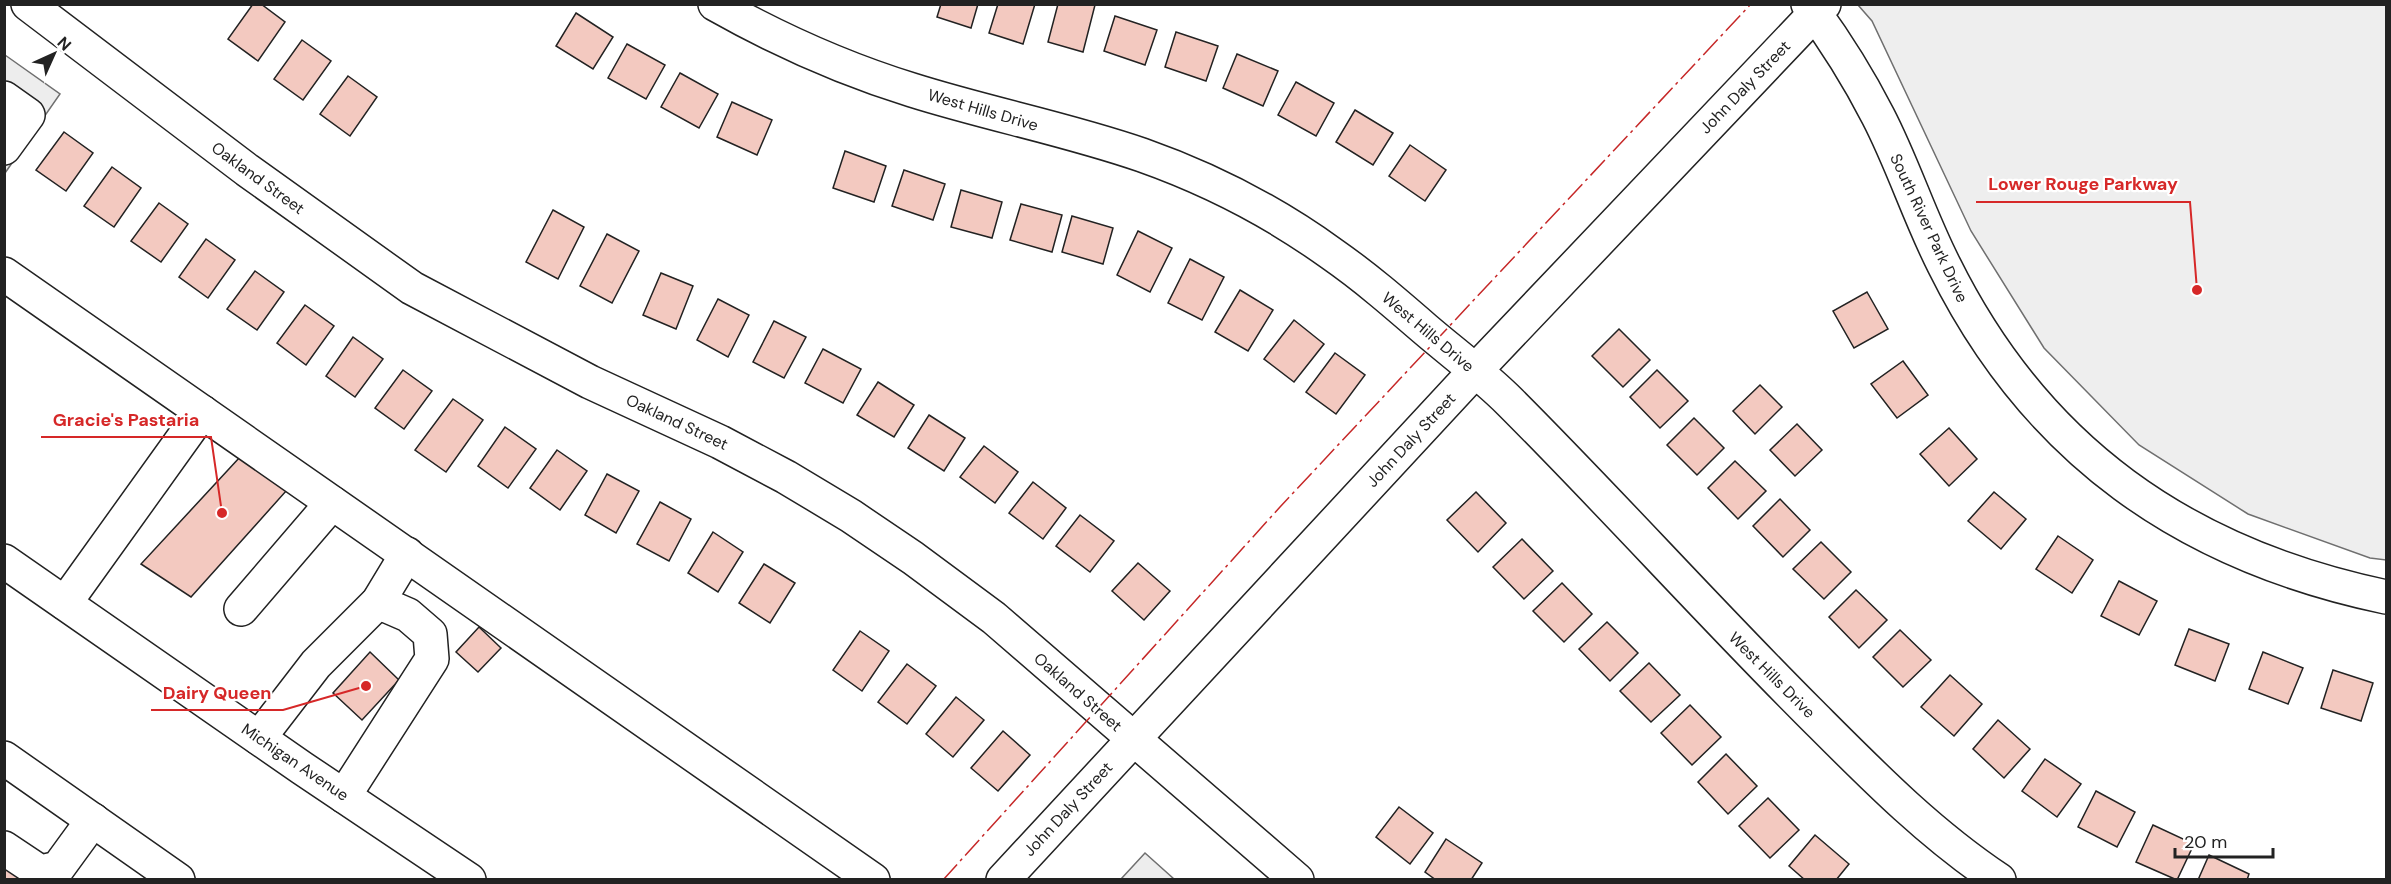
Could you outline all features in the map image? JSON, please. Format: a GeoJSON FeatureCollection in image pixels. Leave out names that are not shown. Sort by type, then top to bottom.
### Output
{"type":"FeatureCollection","features":[{"type":"Feature","properties":{"kind":"street","name":"Oakland Street"},"geometry":{"type":"LineString","coordinates":[[28,4],[247,170],[412,288],[590,382],[720,442],[786,477],[913,558],[994,618],[1132,740],[1297,879]]}},
{"type":"Feature","properties":{"kind":"street","name":"West Hills Drive"},"geometry":{"type":"LineString","coordinates":[[715,4],[752,25],[851,68],[912,90],[1139,154],[1186,172],[1233,194],[1292,227],[1335,255],[1508,399],[1744,647],[1913,815],[1972,862],[1999,879]]}},
{"type":"Feature","properties":{"kind":"street","name":"John Daly Street"},"geometry":{"type":"LineString","coordinates":[[1003,879],[1815,8]]}},
{"type":"Feature","properties":{"kind":"street","name":"South River Park Drive"},"geometry":{"type":"LineString","coordinates":[[1815,8],[1878,116],[1943,264],[1971,317],[2013,378],[2052,423],[2096,464],[2128,489],[2181,523],[2222,545],[2265,563],[2325,583],[2386,597]]}},
{"type":"Feature","properties":{"kind":"street"},"geometry":{"type":"LineString","coordinates":[[4,98],[28,115],[4,148]]}},
{"type":"Feature","properties":{"kind":"street"},"geometry":{"type":"LineString","coordinates":[[4,274],[873,879]]}},
{"type":"Feature","properties":{"kind":"street"},"geometry":{"type":"LineString","coordinates":[[65,603],[201,411]]}},
{"type":"Feature","properties":{"kind":"street"},"geometry":{"type":"LineString","coordinates":[[241,609],[332,503]]}},
{"type":"Feature","properties":{"kind":"street"},"geometry":{"type":"LineString","coordinates":[[259,738],[316,664],[378,602],[406,554]]}},
{"type":"Feature","properties":{"kind":"street","name":"Michigan Avenue"},"geometry":{"type":"LineString","coordinates":[[4,561],[259,738],[469,879]]}},
{"type":"Feature","properties":{"kind":"street"},"geometry":{"type":"LineString","coordinates":[[344,796],[432,659],[430,634],[408,615],[378,602]]}},
{"type":"Feature","properties":{"kind":"street"},"geometry":{"type":"LineString","coordinates":[[4,758],[178,879]]}},
{"type":"Feature","properties":{"kind":"street"},"geometry":{"type":"LineString","coordinates":[[4,848],[40,872],[58,868],[93,820]]}},
{"type":"Feature","properties":{"kind":"shaded area"},"geometry":{"type":"Polygon","coordinates":[[[1858,5],[2386,5],[2386,560],[2370,558],[2248,514],[2139,445],[2044,348],[1971,231],[1872,21],[1858,5]]]}},
{"type":"Feature","properties":{"kind":"shaded area"},"geometry":{"type":"Polygon","coordinates":[[[5,55],[60,94],[5,173],[5,55]]]}},
{"type":"Feature","properties":{"kind":"shaded area"},"geometry":{"type":"Polygon","coordinates":[[[1145,853],[1174,879],[1121,879],[1145,853]]]}},
{"type":"Feature","properties":{"kind":"building"},"geometry":{"type":"Polygon","coordinates":[[[253,4],[261,4],[285,22],[258,61],[228,39],[253,4]]]}},
{"type":"Feature","properties":{"kind":"building"},"geometry":{"type":"Polygon","coordinates":[[[941,4],[978,4],[971,28],[937,17],[941,4]]]}},
{"type":"Feature","properties":{"kind":"building"},"geometry":{"type":"Polygon","coordinates":[[[998,4],[1035,4],[1023,44],[989,33],[998,4]]]}},
{"type":"Feature","properties":{"kind":"building"},"geometry":{"type":"Polygon","coordinates":[[[1058,4],[1095,5],[1083,52],[1048,42],[1058,4]]]}},
{"type":"Feature","properties":{"kind":"building"},"geometry":{"type":"Polygon","coordinates":[[[576,13],[613,37],[593,69],[556,46],[576,13]]]}},
{"type":"Feature","properties":{"kind":"building"},"geometry":{"type":"Polygon","coordinates":[[[1115,16],[1157,30],[1145,65],[1104,51],[1115,16]]]}},
{"type":"Feature","properties":{"kind":"building"},"geometry":{"type":"Polygon","coordinates":[[[1176,32],[1218,46],[1206,81],[1165,67],[1176,32]]]}},
{"type":"Feature","properties":{"kind":"building"},"geometry":{"type":"Polygon","coordinates":[[[302,40],[331,61],[303,100],[274,79],[302,40]]]}},
{"type":"Feature","properties":{"kind":"building"},"geometry":{"type":"Polygon","coordinates":[[[627,44],[665,65],[646,99],[608,78],[627,44]]]}},
{"type":"Feature","properties":{"kind":"building"},"geometry":{"type":"Polygon","coordinates":[[[1237,54],[1278,71],[1263,106],[1223,88],[1237,54]]]}},
{"type":"Feature","properties":{"kind":"building"},"geometry":{"type":"Polygon","coordinates":[[[680,73],[718,94],[699,128],[661,107],[680,73]]]}},
{"type":"Feature","properties":{"kind":"building"},"geometry":{"type":"Polygon","coordinates":[[[348,76],[377,97],[350,136],[320,114],[348,76]]]}},
{"type":"Feature","properties":{"kind":"building"},"geometry":{"type":"Polygon","coordinates":[[[1296,82],[1334,103],[1316,136],[1278,115],[1296,82]]]}},
{"type":"Feature","properties":{"kind":"building"},"geometry":{"type":"Polygon","coordinates":[[[732,102],[772,120],[757,155],[717,137],[732,102]]]}},
{"type":"Feature","properties":{"kind":"building"},"geometry":{"type":"Polygon","coordinates":[[[1355,110],[1393,133],[1373,165],[1336,142],[1355,110]]]}},
{"type":"Feature","properties":{"kind":"building"},"geometry":{"type":"Polygon","coordinates":[[[64,132],[93,153],[66,191],[36,170],[64,132]]]}},
{"type":"Feature","properties":{"kind":"building"},"geometry":{"type":"Polygon","coordinates":[[[1410,145],[1446,170],[1425,201],[1389,176],[1410,145]]]}},
{"type":"Feature","properties":{"kind":"building"},"geometry":{"type":"Polygon","coordinates":[[[845,151],[886,166],[874,202],[833,188],[845,151]]]}},
{"type":"Feature","properties":{"kind":"building"},"geometry":{"type":"Polygon","coordinates":[[[112,167],[141,188],[114,227],[84,206],[112,167]]]}},
{"type":"Feature","properties":{"kind":"building"},"geometry":{"type":"Polygon","coordinates":[[[904,170],[945,184],[933,220],[892,206],[904,170]]]}},
{"type":"Feature","properties":{"kind":"building"},"geometry":{"type":"Polygon","coordinates":[[[961,190],[1002,202],[992,238],[951,227],[961,190]]]}},
{"type":"Feature","properties":{"kind":"building"},"geometry":{"type":"Polygon","coordinates":[[[159,203],[188,224],[161,262],[131,241],[159,203]]]}},
{"type":"Feature","properties":{"kind":"building"},"geometry":{"type":"Polygon","coordinates":[[[1021,204],[1062,215],[1052,252],[1010,240],[1021,204]]]}},
{"type":"Feature","properties":{"kind":"building"},"geometry":{"type":"Polygon","coordinates":[[[553,210],[584,227],[558,279],[526,262],[553,210]]]}},
{"type":"Feature","properties":{"kind":"building"},"geometry":{"type":"Polygon","coordinates":[[[1072,216],[1113,228],[1103,264],[1062,252],[1072,216]]]}},
{"type":"Feature","properties":{"kind":"building"},"geometry":{"type":"Polygon","coordinates":[[[1138,231],[1172,248],[1150,292],[1117,275],[1138,231]]]}},
{"type":"Feature","properties":{"kind":"building"},"geometry":{"type":"Polygon","coordinates":[[[607,234],[639,251],[612,303],[580,286],[607,234]]]}},
{"type":"Feature","properties":{"kind":"building"},"geometry":{"type":"Polygon","coordinates":[[[206,239],[235,260],[208,298],[179,277],[206,239]]]}},
{"type":"Feature","properties":{"kind":"building"},"geometry":{"type":"Polygon","coordinates":[[[1190,259],[1224,277],[1202,320],[1168,303],[1190,259]]]}},
{"type":"Feature","properties":{"kind":"building"},"geometry":{"type":"Polygon","coordinates":[[[255,271],[284,292],[257,330],[227,309],[255,271]]]}},
{"type":"Feature","properties":{"kind":"building"},"geometry":{"type":"Polygon","coordinates":[[[661,273],[693,286],[676,329],[643,315],[661,273]]]}},
{"type":"Feature","properties":{"kind":"building"},"geometry":{"type":"Polygon","coordinates":[[[1240,290],[1273,310],[1248,351],[1215,332],[1240,290]]]}},
{"type":"Feature","properties":{"kind":"building"},"geometry":{"type":"Polygon","coordinates":[[[1867,292],[1888,329],[1854,348],[1833,311],[1867,292]]]}},
{"type":"Feature","properties":{"kind":"building"},"geometry":{"type":"Polygon","coordinates":[[[718,299],[749,315],[728,357],[697,340],[718,299]]]}},
{"type":"Feature","properties":{"kind":"building"},"geometry":{"type":"Polygon","coordinates":[[[305,305],[334,326],[306,365],[277,343],[305,305]]]}},
{"type":"Feature","properties":{"kind":"building"},"geometry":{"type":"Polygon","coordinates":[[[1294,320],[1324,344],[1294,382],[1264,359],[1294,320]]]}},
{"type":"Feature","properties":{"kind":"building"},"geometry":{"type":"Polygon","coordinates":[[[774,321],[806,337],[784,378],[753,362],[774,321]]]}},
{"type":"Feature","properties":{"kind":"building"},"geometry":{"type":"Polygon","coordinates":[[[1619,329],[1650,360],[1623,387],[1592,356],[1619,329]]]}},
{"type":"Feature","properties":{"kind":"building"},"geometry":{"type":"Polygon","coordinates":[[[353,337],[383,359],[355,397],[326,376],[353,337]]]}},
{"type":"Feature","properties":{"kind":"building"},"geometry":{"type":"Polygon","coordinates":[[[823,349],[861,369],[843,403],[805,383],[823,349]]]}},
{"type":"Feature","properties":{"kind":"building"},"geometry":{"type":"Polygon","coordinates":[[[1335,353],[1365,375],[1336,414],[1306,392],[1335,353]]]}},
{"type":"Feature","properties":{"kind":"building"},"geometry":{"type":"Polygon","coordinates":[[[1903,361],[1928,395],[1897,418],[1871,384],[1903,361]]]}},
{"type":"Feature","properties":{"kind":"building"},"geometry":{"type":"Polygon","coordinates":[[[403,370],[432,391],[404,429],[375,408],[403,370]]]}},
{"type":"Feature","properties":{"kind":"building"},"geometry":{"type":"Polygon","coordinates":[[[1657,370],[1688,401],[1660,428],[1630,397],[1657,370]]]}},
{"type":"Feature","properties":{"kind":"building"},"geometry":{"type":"Polygon","coordinates":[[[878,382],[914,405],[894,437],[857,415],[878,382]]]}},
{"type":"Feature","properties":{"kind":"building"},"geometry":{"type":"Polygon","coordinates":[[[1760,385],[1782,407],[1755,434],[1733,411],[1760,385]]]}},
{"type":"Feature","properties":{"kind":"building"},"geometry":{"type":"Polygon","coordinates":[[[453,399],[483,420],[446,472],[415,450],[453,399]]]}},
{"type":"Feature","properties":{"kind":"building"},"geometry":{"type":"Polygon","coordinates":[[[929,415],[965,438],[944,471],[908,448],[929,415]]]}},
{"type":"Feature","properties":{"kind":"building"},"geometry":{"type":"Polygon","coordinates":[[[1694,418],[1724,448],[1697,475],[1667,445],[1694,418]]]}},
{"type":"Feature","properties":{"kind":"building"},"geometry":{"type":"Polygon","coordinates":[[[1797,424],[1822,450],[1795,476],[1770,450],[1797,424]]]}},
{"type":"Feature","properties":{"kind":"building"},"geometry":{"type":"Polygon","coordinates":[[[505,427],[536,449],[508,488],[478,466],[505,427]]]}},
{"type":"Feature","properties":{"kind":"building"},"geometry":{"type":"Polygon","coordinates":[[[1949,428],[1977,459],[1949,486],[1920,454],[1949,428]]]}},
{"type":"Feature","properties":{"kind":"building"},"geometry":{"type":"Polygon","coordinates":[[[984,446],[1018,472],[995,503],[960,477],[984,446]]]}},
{"type":"Feature","properties":{"kind":"building"},"geometry":{"type":"Polygon","coordinates":[[[557,450],[587,471],[560,510],[530,488],[557,450]]]}},
{"type":"Feature","properties":{"kind":"building"},"geometry":{"type":"Polygon","coordinates":[[[240,457],[287,490],[191,597],[141,564],[240,457]]]}},
{"type":"Feature","properties":{"kind":"building"},"geometry":{"type":"Polygon","coordinates":[[[1735,461],[1766,491],[1738,519],[1708,488],[1735,461]]]}},
{"type":"Feature","properties":{"kind":"building"},"geometry":{"type":"Polygon","coordinates":[[[607,474],[639,491],[616,533],[585,515],[607,474]]]}},
{"type":"Feature","properties":{"kind":"building"},"geometry":{"type":"Polygon","coordinates":[[[1033,482],[1066,508],[1043,539],[1009,513],[1033,482]]]}},
{"type":"Feature","properties":{"kind":"building"},"geometry":{"type":"Polygon","coordinates":[[[1476,492],[1506,523],[1478,552],[1447,520],[1476,492]]]}},
{"type":"Feature","properties":{"kind":"building"},"geometry":{"type":"Polygon","coordinates":[[[1994,492],[2026,519],[2001,549],[1968,521],[1994,492]]]}},
{"type":"Feature","properties":{"kind":"building"},"geometry":{"type":"Polygon","coordinates":[[[1780,499],[1810,530],[1783,557],[1753,526],[1780,499]]]}},
{"type":"Feature","properties":{"kind":"building"},"geometry":{"type":"Polygon","coordinates":[[[660,502],[691,519],[669,561],[637,544],[660,502]]]}},
{"type":"Feature","properties":{"kind":"building"},"geometry":{"type":"Polygon","coordinates":[[[1080,515],[1114,541],[1090,572],[1056,546],[1080,515]]]}},
{"type":"Feature","properties":{"kind":"building"},"geometry":{"type":"Polygon","coordinates":[[[713,532],[743,552],[718,592],[688,573],[713,532]]]}},
{"type":"Feature","properties":{"kind":"building"},"geometry":{"type":"Polygon","coordinates":[[[2058,536],[2093,560],[2072,593],[2036,569],[2058,536]]]}},
{"type":"Feature","properties":{"kind":"building"},"geometry":{"type":"Polygon","coordinates":[[[1522,539],[1553,571],[1524,599],[1493,567],[1522,539]]]}},
{"type":"Feature","properties":{"kind":"building"},"geometry":{"type":"Polygon","coordinates":[[[1821,542],[1851,572],[1824,599],[1793,569],[1821,542]]]}},
{"type":"Feature","properties":{"kind":"building"},"geometry":{"type":"Polygon","coordinates":[[[1138,563],[1170,591],[1144,620],[1112,591],[1138,563]]]}},
{"type":"Feature","properties":{"kind":"building"},"geometry":{"type":"Polygon","coordinates":[[[764,564],[795,583],[770,623],[739,603],[764,564]]]}},
{"type":"Feature","properties":{"kind":"building"},"geometry":{"type":"Polygon","coordinates":[[[2119,581],[2157,601],[2139,635],[2101,616],[2119,581]]]}},
{"type":"Feature","properties":{"kind":"building"},"geometry":{"type":"Polygon","coordinates":[[[1562,583],[1592,614],[1564,642],[1533,611],[1562,583]]]}},
{"type":"Feature","properties":{"kind":"building"},"geometry":{"type":"Polygon","coordinates":[[[1856,590],[1887,620],[1859,648],[1829,617],[1856,590]]]}},
{"type":"Feature","properties":{"kind":"building"},"geometry":{"type":"Polygon","coordinates":[[[1607,622],[1638,653],[1610,681],[1579,649],[1607,622]]]}},
{"type":"Feature","properties":{"kind":"building"},"geometry":{"type":"Polygon","coordinates":[[[479,627],[501,648],[478,672],[456,652],[479,627]]]}},
{"type":"Feature","properties":{"kind":"building"},"geometry":{"type":"Polygon","coordinates":[[[2189,629],[2229,644],[2215,681],[2175,665],[2189,629]]]}},
{"type":"Feature","properties":{"kind":"building"},"geometry":{"type":"Polygon","coordinates":[[[1900,630],[1931,660],[1903,687],[1873,657],[1900,630]]]}},
{"type":"Feature","properties":{"kind":"building"},"geometry":{"type":"Polygon","coordinates":[[[860,631],[889,651],[862,691],[833,670],[860,631]]]}},
{"type":"Feature","properties":{"kind":"building"},"geometry":{"type":"Polygon","coordinates":[[[370,652],[399,680],[362,720],[333,693],[370,652]]]}},
{"type":"Feature","properties":{"kind":"building"},"geometry":{"type":"Polygon","coordinates":[[[2263,652],[2303,668],[2288,704],[2249,689],[2263,652]]]}},
{"type":"Feature","properties":{"kind":"building"},"geometry":{"type":"Polygon","coordinates":[[[1649,663],[1680,695],[1651,722],[1620,691],[1649,663]]]}},
{"type":"Feature","properties":{"kind":"building"},"geometry":{"type":"Polygon","coordinates":[[[907,664],[936,686],[907,724],[878,702],[907,664]]]}},
{"type":"Feature","properties":{"kind":"building"},"geometry":{"type":"Polygon","coordinates":[[[2333,670],[2373,683],[2361,721],[2321,708],[2333,670]]]}},
{"type":"Feature","properties":{"kind":"building"},"geometry":{"type":"Polygon","coordinates":[[[1950,675],[1982,704],[1954,736],[1921,707],[1950,675]]]}},
{"type":"Feature","properties":{"kind":"building"},"geometry":{"type":"Polygon","coordinates":[[[956,697],[984,720],[953,757],[926,734],[956,697]]]}},
{"type":"Feature","properties":{"kind":"building"},"geometry":{"type":"Polygon","coordinates":[[[1690,705],[1721,737],[1692,765],[1661,733],[1690,705]]]}},
{"type":"Feature","properties":{"kind":"building"},"geometry":{"type":"Polygon","coordinates":[[[1998,720],[2030,749],[2004,778],[1973,749],[1998,720]]]}},
{"type":"Feature","properties":{"kind":"building"},"geometry":{"type":"Polygon","coordinates":[[[1003,731],[1030,755],[998,791],[971,768],[1003,731]]]}},
{"type":"Feature","properties":{"kind":"building"},"geometry":{"type":"Polygon","coordinates":[[[1726,754],[1757,786],[1728,814],[1698,782],[1726,754]]]}},
{"type":"Feature","properties":{"kind":"building"},"geometry":{"type":"Polygon","coordinates":[[[2045,759],[2081,784],[2057,817],[2022,791],[2045,759]]]}},
{"type":"Feature","properties":{"kind":"building"},"geometry":{"type":"Polygon","coordinates":[[[2096,791],[2135,812],[2117,847],[2078,827],[2096,791]]]}},
{"type":"Feature","properties":{"kind":"building"},"geometry":{"type":"Polygon","coordinates":[[[1768,798],[1799,830],[1770,858],[1739,826],[1768,798]]]}},
{"type":"Feature","properties":{"kind":"building"},"geometry":{"type":"Polygon","coordinates":[[[1399,807],[1433,833],[1410,864],[1376,837],[1399,807]]]}},
{"type":"Feature","properties":{"kind":"building"},"geometry":{"type":"Polygon","coordinates":[[[2153,825],[2194,844],[2177,880],[2136,862],[2153,825]]]}},
{"type":"Feature","properties":{"kind":"building"},"geometry":{"type":"Polygon","coordinates":[[[1815,835],[1849,864],[1836,880],[1805,880],[1789,866],[1815,835]]]}},
{"type":"Feature","properties":{"kind":"building"},"geometry":{"type":"Polygon","coordinates":[[[1446,839],[1482,863],[1471,880],[1436,880],[1425,872],[1446,839]]]}},
{"type":"Feature","properties":{"kind":"building"},"geometry":{"type":"Polygon","coordinates":[[[2209,855],[2249,874],[2247,880],[2198,880],[2209,855]]]}},
{"type":"Feature","properties":{"kind":"building"},"geometry":{"type":"Polygon","coordinates":[[[4,857],[35,880],[4,880],[4,857]]]}},
{"type":"Feature","properties":{"kind":"power"},"geometry":{"type":"LineString","coordinates":[[943,880],[1280,507],[1751,4]]}},
{"type":"Feature","properties":{"kind":"place","name":"Lower Rouge Parkway"},"geometry":{"type":"Point","coordinates":[2197,290]}},
{"type":"Feature","properties":{"kind":"place","name":"Gracie's Pastaria"},"geometry":{"type":"Point","coordinates":[222,513]}},
{"type":"Feature","properties":{"kind":"place","name":"Dairy Queen"},"geometry":{"type":"Point","coordinates":[366,686]}}]}
